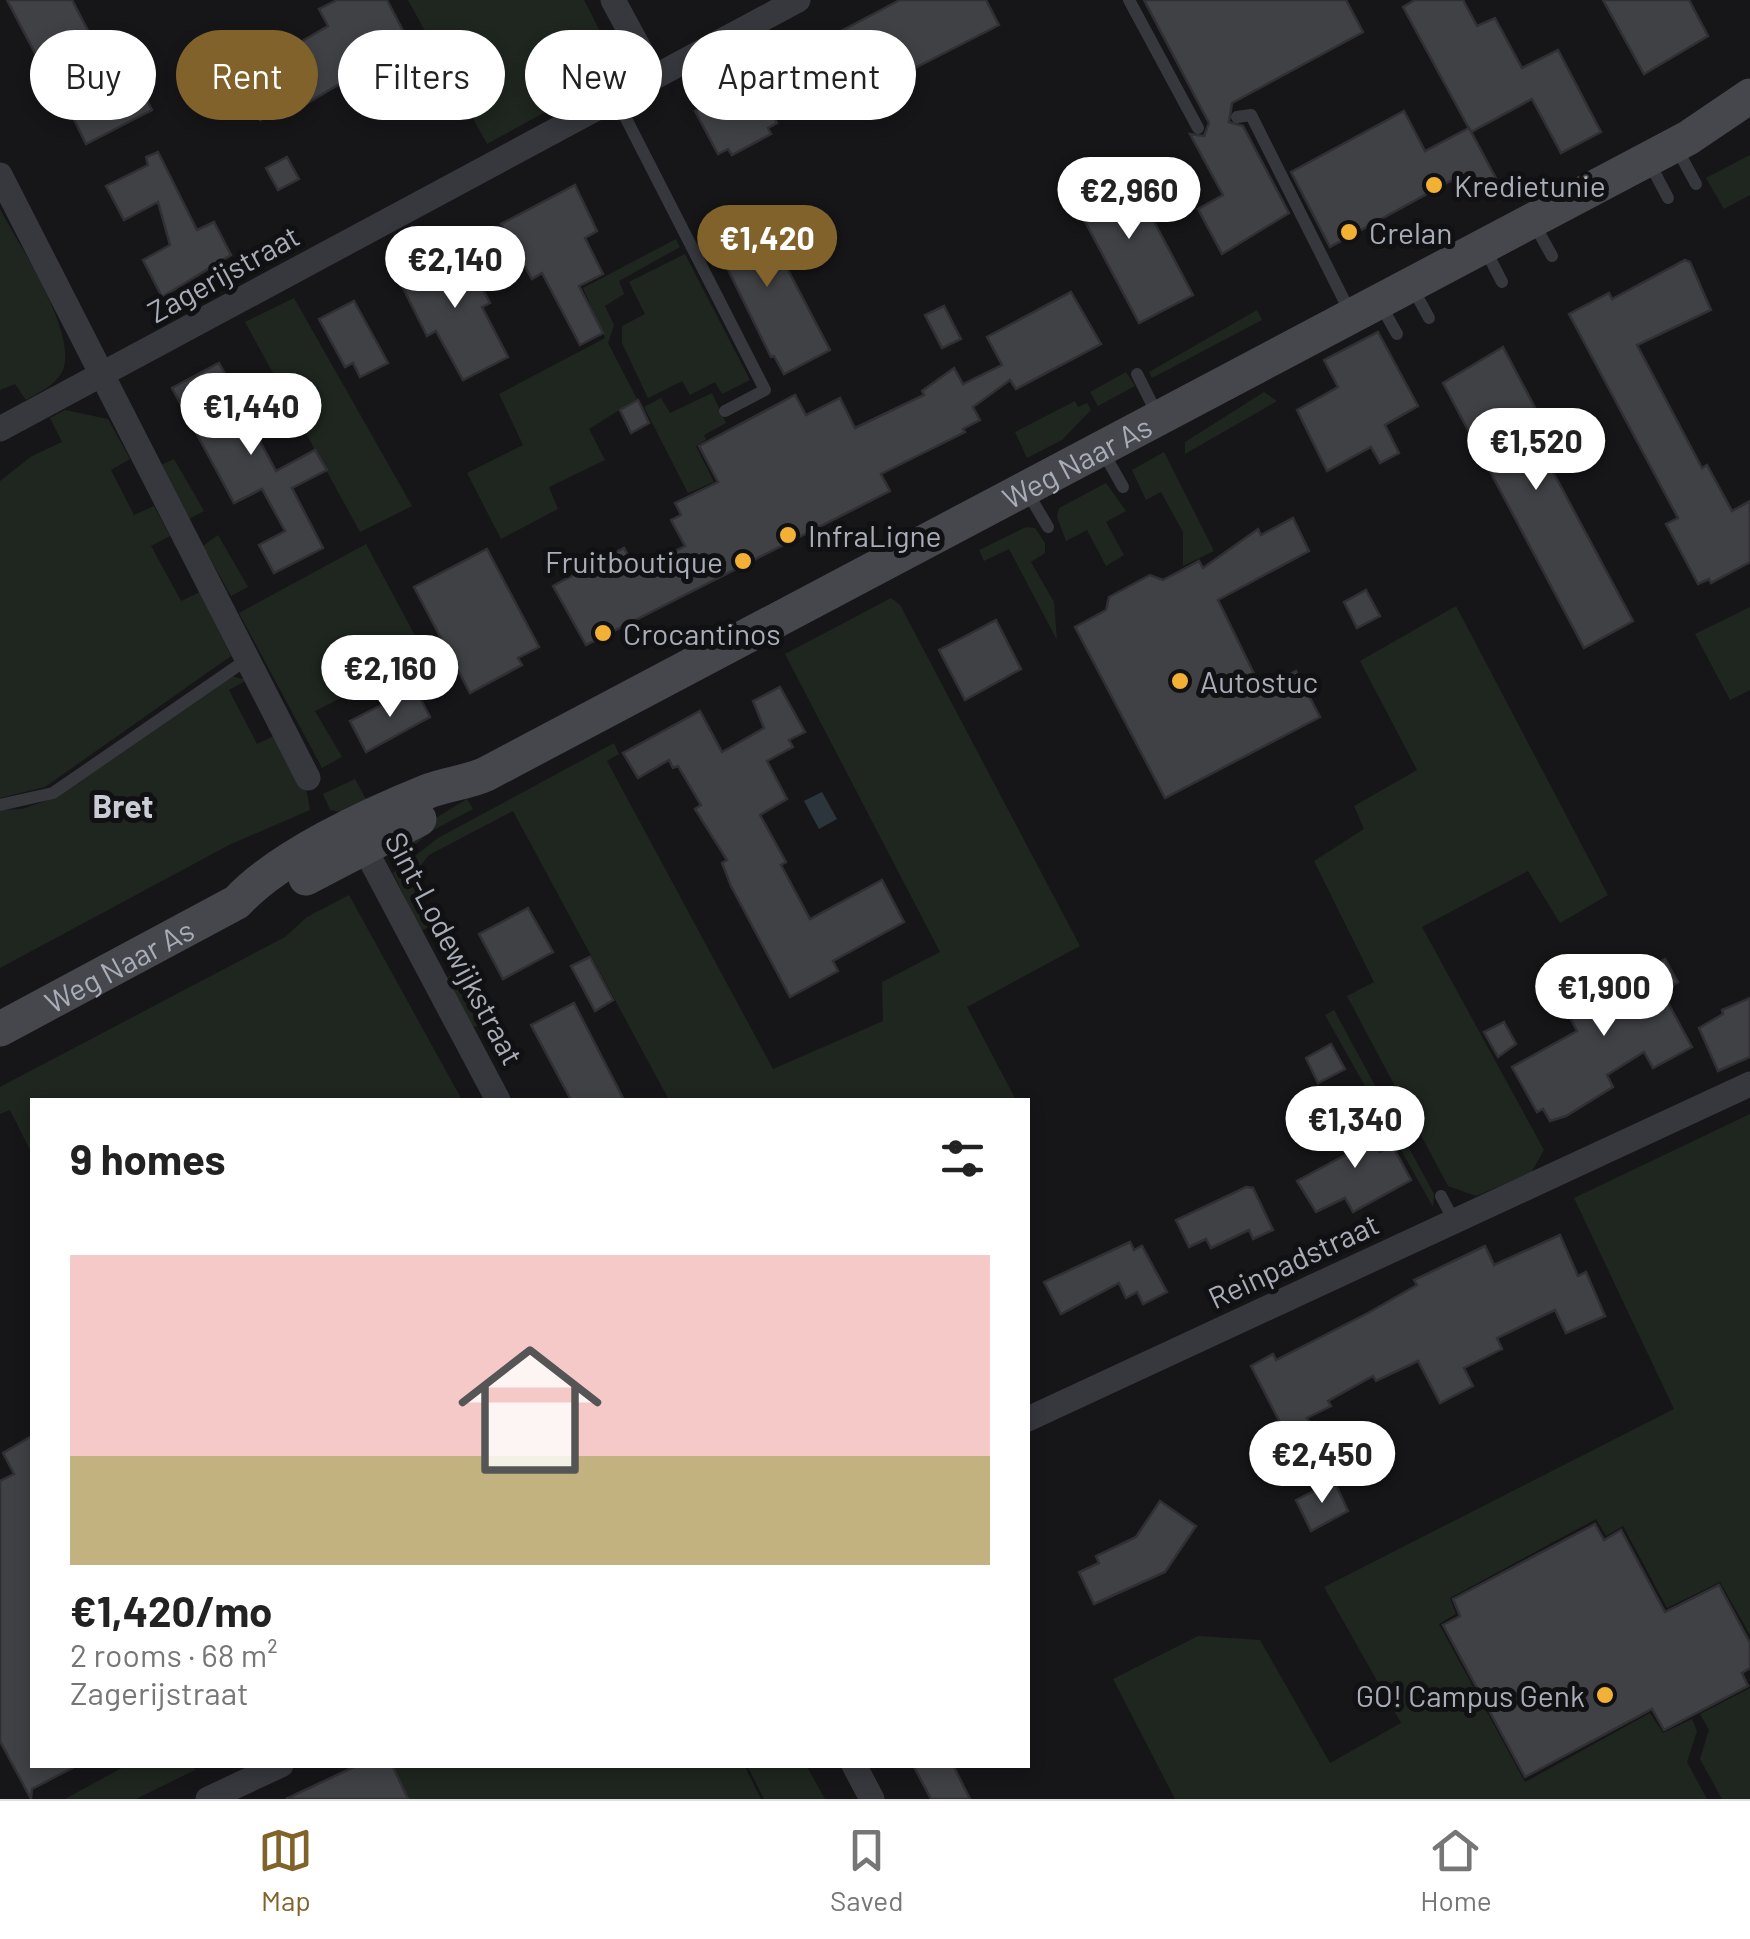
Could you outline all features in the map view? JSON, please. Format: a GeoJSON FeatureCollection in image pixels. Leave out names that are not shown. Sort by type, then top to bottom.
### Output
{"type":"FeatureCollection","features":[{"type":"Feature","properties":{"kind":"main road","name":"Weg Naar As"},"geometry":{"type":"LineString","coordinates":[[0,1029],[237,902],[251,887],[359,838],[430,790],[463,784],[1670,147],[1750,96]]}},
{"type":"Feature","properties":{"kind":"main road","name":"Weg Naar As"},"geometry":{"type":"LineString","coordinates":[[1670,147],[1750,118]]}},
{"type":"Feature","properties":{"kind":"street"},"geometry":{"type":"LineString","coordinates":[[612,0],[629,30]]}},
{"type":"Feature","properties":{"kind":"street","name":"Zagerijstraat"},"geometry":{"type":"LineString","coordinates":[[662,72],[798,0]]}},
{"type":"Feature","properties":{"kind":"street","name":"Zagerijstraat"},"geometry":{"type":"LineString","coordinates":[[0,429],[574,120]]}},
{"type":"Feature","properties":{"kind":"street"},"geometry":{"type":"LineString","coordinates":[[0,175],[308,778]]}},
{"type":"Feature","properties":{"kind":"street","name":"Sint-Lodewijkstraat"},"geometry":{"type":"LineString","coordinates":[[359,838],[497,1098]]}},
{"type":"Feature","properties":{"kind":"street","name":"Reinpadstraat"},"geometry":{"type":"LineString","coordinates":[[1030,1418],[1750,1084]]}},
{"type":"Feature","properties":{"kind":"street"},"geometry":{"type":"LineString","coordinates":[[208,1799],[275,1768]]}},
{"type":"Feature","properties":{"kind":"street"},"geometry":{"type":"LineString","coordinates":[[856,1768],[872,1799]]}},
{"type":"Feature","properties":{"kind":"lane"},"geometry":{"type":"LineString","coordinates":[[1129,0],[1198,128]]}},
{"type":"Feature","properties":{"kind":"lane"},"geometry":{"type":"LineString","coordinates":[[1237,117],[1251,115],[1365,307],[1397,334]]}},
{"type":"Feature","properties":{"kind":"lane"},"geometry":{"type":"LineString","coordinates":[[628,120],[766,390],[725,410]]}},
{"type":"Feature","properties":{"kind":"lane"},"geometry":{"type":"LineString","coordinates":[[1670,147],[1696,184]]}},
{"type":"Feature","properties":{"kind":"lane"},"geometry":{"type":"LineString","coordinates":[[1668,198],[1670,147]]}},
{"type":"Feature","properties":{"kind":"lane"},"geometry":{"type":"LineString","coordinates":[[1531,220],[1552,256]]}},
{"type":"Feature","properties":{"kind":"lane"},"geometry":{"type":"LineString","coordinates":[[1482,245],[1502,282]]}},
{"type":"Feature","properties":{"kind":"lane"},"geometry":{"type":"LineString","coordinates":[[1410,283],[1430,318]]}},
{"type":"Feature","properties":{"kind":"lane"},"geometry":{"type":"LineString","coordinates":[[1137,374],[1158,416]]}},
{"type":"Feature","properties":{"kind":"lane"},"geometry":{"type":"LineString","coordinates":[[1101,447],[1122,487]]}},
{"type":"Feature","properties":{"kind":"lane"},"geometry":{"type":"LineString","coordinates":[[1025,487],[1048,528]]}},
{"type":"Feature","properties":{"kind":"lane"},"geometry":{"type":"LineString","coordinates":[[0,804],[53,793],[249,658]]}},
{"type":"Feature","properties":{"kind":"lane"},"geometry":{"type":"LineString","coordinates":[[1440,1196],[1454,1221]]}},
{"type":"Feature","properties":{"kind":"shaded area"},"geometry":{"type":"Polygon","coordinates":[[[408,0],[584,0],[599,30],[525,30],[525,120],[531,120],[487,144],[474,120],[505,120],[505,30],[424,30],[408,0]]]}},
{"type":"Feature","properties":{"kind":"shaded area"},"geometry":{"type":"Polygon","coordinates":[[[1750,155],[1750,195],[1724,209],[1706,178],[1750,155]]]}},
{"type":"Feature","properties":{"kind":"shaded area"},"geometry":{"type":"Polygon","coordinates":[[[0,209],[55,313],[65,356],[62,372],[55,381],[26,400],[15,384],[0,390],[0,209]]]}},
{"type":"Feature","properties":{"kind":"shaded area"},"geometry":{"type":"Polygon","coordinates":[[[676,239],[680,247],[619,281],[624,294],[605,306],[614,325],[608,343],[637,399],[589,429],[605,460],[549,487],[558,509],[501,539],[467,473],[523,445],[499,394],[605,338],[583,288],[676,239]]]}},
{"type":"Feature","properties":{"kind":"shaded area"},"geometry":{"type":"Polygon","coordinates":[[[685,254],[750,380],[722,394],[715,382],[690,395],[682,381],[648,398],[622,343],[622,326],[645,314],[629,282],[685,254]]]}},
{"type":"Feature","properties":{"kind":"shaded area"},"geometry":{"type":"Polygon","coordinates":[[[294,298],[412,506],[360,532],[245,322],[294,298]]]}},
{"type":"Feature","properties":{"kind":"shaded area"},"geometry":{"type":"Polygon","coordinates":[[[1257,310],[1262,320],[1152,378],[1149,372],[1257,310]]]}},
{"type":"Feature","properties":{"kind":"shaded area"},"geometry":{"type":"Polygon","coordinates":[[[1126,372],[1135,386],[1098,406],[1090,392],[1126,372]]]}},
{"type":"Feature","properties":{"kind":"shaded area"},"geometry":{"type":"Polygon","coordinates":[[[1264,392],[1277,401],[1185,454],[1185,442],[1264,392]]]}},
{"type":"Feature","properties":{"kind":"shaded area"},"geometry":{"type":"Polygon","coordinates":[[[712,393],[726,423],[704,435],[706,440],[696,446],[714,482],[688,493],[644,407],[661,398],[670,413],[712,393]]]}},
{"type":"Feature","properties":{"kind":"shaded area"},"geometry":{"type":"Polygon","coordinates":[[[1075,401],[1078,407],[1087,403],[1091,410],[1062,440],[1027,458],[1015,432],[1075,401]]]}},
{"type":"Feature","properties":{"kind":"shaded area"},"geometry":{"type":"Polygon","coordinates":[[[65,410],[108,419],[130,459],[111,470],[134,515],[154,506],[170,536],[151,546],[181,601],[200,592],[231,656],[45,787],[0,798],[0,481],[32,456],[62,442],[50,418],[65,410]]]}},
{"type":"Feature","properties":{"kind":"shaded area"},"geometry":{"type":"Polygon","coordinates":[[[1164,452],[1214,551],[1183,566],[1183,532],[1161,492],[1146,500],[1132,470],[1164,452]]]}},
{"type":"Feature","properties":{"kind":"shaded area"},"geometry":{"type":"Polygon","coordinates":[[[174,459],[204,511],[189,519],[161,465],[174,459]]]}},
{"type":"Feature","properties":{"kind":"shaded area"},"geometry":{"type":"Polygon","coordinates":[[[1106,483],[1126,511],[1106,522],[1124,555],[1106,566],[1087,530],[1066,541],[1057,517],[1059,508],[1106,483]]]}},
{"type":"Feature","properties":{"kind":"shaded area"},"geometry":{"type":"Polygon","coordinates":[[[1026,527],[1035,528],[1045,543],[1045,553],[1031,562],[1054,602],[1057,640],[1009,549],[984,561],[979,550],[1026,527]]]}},
{"type":"Feature","properties":{"kind":"shaded area"},"geometry":{"type":"Polygon","coordinates":[[[218,535],[248,587],[231,596],[203,546],[218,535]]]}},
{"type":"Feature","properties":{"kind":"shaded area"},"geometry":{"type":"Polygon","coordinates":[[[366,544],[426,656],[315,711],[342,757],[322,768],[239,613],[366,544]]]}},
{"type":"Feature","properties":{"kind":"shaded area"},"geometry":{"type":"Polygon","coordinates":[[[891,598],[900,605],[1080,946],[967,1007],[1015,1098],[668,1098],[513,811],[429,855],[411,878],[448,952],[442,954],[429,927],[421,931],[393,873],[438,838],[614,743],[619,754],[607,761],[773,1069],[883,1021],[882,982],[940,952],[785,654],[891,598]]]}},
{"type":"Feature","properties":{"kind":"shaded area"},"geometry":{"type":"Polygon","coordinates":[[[1456,606],[1608,895],[1560,923],[1528,871],[1422,927],[1544,1150],[1531,1173],[1476,1196],[1448,1186],[1347,996],[1374,982],[1314,861],[1364,829],[1354,806],[1417,770],[1360,661],[1456,606]]]}},
{"type":"Feature","properties":{"kind":"shaded area"},"geometry":{"type":"Polygon","coordinates":[[[1750,607],[1750,690],[1730,700],[1695,634],[1750,607]]]}},
{"type":"Feature","properties":{"kind":"shaded area"},"geometry":{"type":"Polygon","coordinates":[[[231,676],[247,680],[229,690],[257,744],[276,735],[307,793],[310,810],[229,845],[0,968],[0,810],[22,809],[48,800],[231,676]]]}},
{"type":"Feature","properties":{"kind":"shaded area"},"geometry":{"type":"Polygon","coordinates":[[[355,779],[367,801],[341,812],[330,810],[323,794],[355,779]]]}},
{"type":"Feature","properties":{"kind":"shaded area"},"geometry":{"type":"Polygon","coordinates":[[[822,792],[837,819],[819,829],[804,801],[822,792]]]}},
{"type":"Feature","properties":{"kind":"shaded area"},"geometry":{"type":"Polygon","coordinates":[[[467,799],[473,809],[430,832],[392,864],[393,852],[426,824],[467,799]]]}},
{"type":"Feature","properties":{"kind":"shaded area"},"geometry":{"type":"Polygon","coordinates":[[[349,895],[461,1098],[30,1098],[30,1150],[10,1110],[0,1114],[0,1087],[285,937],[307,917],[349,895]]]}},
{"type":"Feature","properties":{"kind":"shaded area"},"geometry":{"type":"Polygon","coordinates":[[[458,972],[485,1022],[472,1028],[446,978],[458,972]]]}},
{"type":"Feature","properties":{"kind":"shaded area"},"geometry":{"type":"Polygon","coordinates":[[[1334,1010],[1434,1194],[1433,1207],[1325,1015],[1334,1010]]]}},
{"type":"Feature","properties":{"kind":"shaded area"},"geometry":{"type":"Polygon","coordinates":[[[1750,1114],[1750,1635],[1720,1582],[1667,1608],[1623,1526],[1606,1536],[1596,1519],[1450,1598],[1456,1614],[1439,1624],[1525,1782],[1650,1713],[1663,1733],[1692,1719],[1697,1731],[1687,1762],[1707,1799],[1175,1799],[1113,1679],[1198,1636],[1260,1640],[1330,1763],[1401,1723],[1324,1587],[1674,1409],[1574,1198],[1750,1114]]]}},
{"type":"Feature","properties":{"kind":"shaded area"},"geometry":{"type":"Polygon","coordinates":[[[1750,1688],[1750,1799],[1722,1799],[1700,1759],[1709,1730],[1700,1714],[1750,1688]]]}},
{"type":"Feature","properties":{"kind":"shaded area"},"geometry":{"type":"Polygon","coordinates":[[[122,1768],[195,1770],[136,1799],[65,1799],[122,1768]]]}},
{"type":"Feature","properties":{"kind":"shaded area"},"geometry":{"type":"Polygon","coordinates":[[[393,1768],[746,1768],[761,1799],[408,1799],[393,1768]]]}},
{"type":"Feature","properties":{"kind":"shaded area"},"geometry":{"type":"Polygon","coordinates":[[[748,1768],[808,1768],[825,1799],[764,1799],[748,1768]]]}},
{"type":"Feature","properties":{"kind":"building"},"geometry":{"type":"Polygon","coordinates":[[[7,0],[72,0],[88,30],[30,30],[30,44],[7,0]]]}},
{"type":"Feature","properties":{"kind":"building"},"geometry":{"type":"Polygon","coordinates":[[[337,0],[387,0],[403,30],[338,30],[338,85],[318,97],[318,32],[328,26],[319,9],[337,0]]]}},
{"type":"Feature","properties":{"kind":"building"},"geometry":{"type":"Polygon","coordinates":[[[900,0],[986,0],[999,25],[916,67],[916,30],[843,30],[900,0]]]}},
{"type":"Feature","properties":{"kind":"building"},"geometry":{"type":"Polygon","coordinates":[[[1144,0],[1346,0],[1363,32],[1232,103],[1229,122],[1243,126],[1289,213],[1222,254],[1198,209],[1223,195],[1190,134],[1204,136],[1209,123],[1144,0]]]}},
{"type":"Feature","properties":{"kind":"building"},"geometry":{"type":"Polygon","coordinates":[[[1415,0],[1463,0],[1477,26],[1495,18],[1522,68],[1558,50],[1601,132],[1561,153],[1532,99],[1471,132],[1403,7],[1415,0]]]}},
{"type":"Feature","properties":{"kind":"building"},"geometry":{"type":"Polygon","coordinates":[[[1603,0],[1689,0],[1708,36],[1644,74],[1603,0]]]}},
{"type":"Feature","properties":{"kind":"building"},"geometry":{"type":"Polygon","coordinates":[[[1404,111],[1425,151],[1469,128],[1506,197],[1483,191],[1470,198],[1458,177],[1330,247],[1291,172],[1404,111]]]}},
{"type":"Feature","properties":{"kind":"building"},"geometry":{"type":"Polygon","coordinates":[[[74,120],[133,120],[86,144],[74,120]]]}},
{"type":"Feature","properties":{"kind":"building"},"geometry":{"type":"Polygon","coordinates":[[[700,120],[775,120],[777,123],[768,128],[771,134],[732,155],[728,149],[718,154],[700,120]]]}},
{"type":"Feature","properties":{"kind":"building"},"geometry":{"type":"Polygon","coordinates":[[[158,152],[197,230],[214,222],[231,255],[162,297],[143,260],[170,245],[158,202],[124,220],[106,186],[148,165],[146,157],[158,152]]]}},
{"type":"Feature","properties":{"kind":"building"},"geometry":{"type":"Polygon","coordinates":[[[287,157],[299,179],[278,190],[266,168],[287,157]]]}},
{"type":"Feature","properties":{"kind":"building"},"geometry":{"type":"Polygon","coordinates":[[[1107,160],[1132,203],[1141,197],[1193,295],[1139,323],[1064,182],[1107,160]]]}},
{"type":"Feature","properties":{"kind":"building"},"geometry":{"type":"Polygon","coordinates":[[[575,185],[597,231],[585,238],[603,274],[579,286],[603,333],[580,345],[542,273],[532,279],[501,224],[575,185]]]}},
{"type":"Feature","properties":{"kind":"building"},"geometry":{"type":"Polygon","coordinates":[[[725,209],[729,217],[735,214],[739,221],[757,211],[830,350],[784,374],[771,357],[704,221],[725,209]]]}},
{"type":"Feature","properties":{"kind":"building"},"geometry":{"type":"Polygon","coordinates":[[[460,246],[490,303],[482,307],[508,357],[463,380],[436,331],[427,336],[398,278],[460,246]]]}},
{"type":"Feature","properties":{"kind":"building"},"geometry":{"type":"Polygon","coordinates":[[[1685,260],[1690,262],[1711,310],[1637,345],[1702,468],[1707,465],[1732,511],[1750,501],[1750,562],[1711,583],[1709,579],[1698,584],[1666,524],[1678,518],[1569,314],[1609,293],[1612,299],[1685,260]]]}},
{"type":"Feature","properties":{"kind":"building"},"geometry":{"type":"Polygon","coordinates":[[[1071,292],[1101,344],[1016,389],[1010,380],[973,407],[980,420],[963,429],[965,432],[881,474],[890,491],[586,645],[553,586],[624,548],[637,571],[685,546],[671,520],[681,515],[675,503],[718,482],[699,446],[795,395],[806,415],[840,398],[855,428],[924,395],[922,391],[954,368],[963,384],[1002,365],[987,337],[1071,292]]]}},
{"type":"Feature","properties":{"kind":"building"},"geometry":{"type":"Polygon","coordinates":[[[354,301],[388,363],[360,377],[353,363],[345,367],[319,319],[354,301]]]}},
{"type":"Feature","properties":{"kind":"building"},"geometry":{"type":"Polygon","coordinates":[[[944,306],[961,339],[942,348],[925,315],[944,306]]]}},
{"type":"Feature","properties":{"kind":"building"},"geometry":{"type":"Polygon","coordinates":[[[1378,332],[1418,406],[1385,425],[1399,453],[1380,463],[1371,447],[1327,471],[1297,410],[1338,387],[1324,360],[1378,332]]]}},
{"type":"Feature","properties":{"kind":"building"},"geometry":{"type":"Polygon","coordinates":[[[1503,347],[1550,436],[1537,442],[1633,621],[1584,648],[1443,383],[1503,347]]]}},
{"type":"Feature","properties":{"kind":"building"},"geometry":{"type":"Polygon","coordinates":[[[219,363],[240,400],[274,380],[286,402],[250,423],[276,471],[315,450],[327,470],[292,488],[323,548],[274,573],[259,545],[285,531],[262,489],[234,503],[172,388],[219,363]]]}},
{"type":"Feature","properties":{"kind":"building"},"geometry":{"type":"Polygon","coordinates":[[[638,400],[649,423],[631,433],[620,410],[638,400]]]}},
{"type":"Feature","properties":{"kind":"building","name":"Autostuc"},"geometry":{"type":"Polygon","coordinates":[[[1293,518],[1309,551],[1218,600],[1262,690],[1296,671],[1320,717],[1165,798],[1075,627],[1106,610],[1109,597],[1150,575],[1163,580],[1199,561],[1203,568],[1258,529],[1261,535],[1293,518]]]}},
{"type":"Feature","properties":{"kind":"building"},"geometry":{"type":"Polygon","coordinates":[[[487,549],[539,647],[518,658],[522,665],[470,693],[414,587],[487,549]]]}},
{"type":"Feature","properties":{"kind":"building"},"geometry":{"type":"Polygon","coordinates":[[[1366,590],[1380,616],[1357,628],[1344,602],[1366,590]]]}},
{"type":"Feature","properties":{"kind":"building"},"geometry":{"type":"Polygon","coordinates":[[[996,620],[1021,669],[965,700],[939,650],[996,620]]]}},
{"type":"Feature","properties":{"kind":"building"},"geometry":{"type":"Polygon","coordinates":[[[780,687],[805,732],[789,740],[793,747],[767,761],[787,799],[760,815],[786,862],[781,865],[810,919],[882,880],[904,922],[833,961],[838,971],[790,997],[731,886],[722,863],[727,860],[695,809],[701,805],[678,766],[673,768],[669,760],[638,778],[623,753],[700,711],[722,752],[764,728],[753,701],[780,687]]]}},
{"type":"Feature","properties":{"kind":"building"},"geometry":{"type":"Polygon","coordinates":[[[415,688],[430,717],[366,752],[350,721],[415,688]]]}},
{"type":"Feature","properties":{"kind":"building"},"geometry":{"type":"Polygon","coordinates":[[[528,908],[553,952],[503,979],[479,934],[528,908]]]}},
{"type":"Feature","properties":{"kind":"building"},"geometry":{"type":"Polygon","coordinates":[[[590,957],[613,1000],[595,1011],[571,966],[590,957]]]}},
{"type":"Feature","properties":{"kind":"building"},"geometry":{"type":"Polygon","coordinates":[[[1665,959],[1678,982],[1662,992],[1692,1047],[1653,1068],[1644,1052],[1607,1075],[1613,1087],[1566,1116],[1550,1121],[1543,1109],[1537,1112],[1512,1067],[1577,1031],[1558,994],[1605,968],[1614,983],[1665,959]]]}},
{"type":"Feature","properties":{"kind":"building"},"geometry":{"type":"Polygon","coordinates":[[[1750,998],[1750,1057],[1718,1071],[1699,1028],[1723,1014],[1722,1010],[1750,998]]]}},
{"type":"Feature","properties":{"kind":"building"},"geometry":{"type":"Polygon","coordinates":[[[574,1003],[623,1098],[570,1098],[531,1025],[574,1003]]]}},
{"type":"Feature","properties":{"kind":"building"},"geometry":{"type":"Polygon","coordinates":[[[1504,1022],[1516,1044],[1498,1057],[1484,1032],[1504,1022]]]}},
{"type":"Feature","properties":{"kind":"building"},"geometry":{"type":"Polygon","coordinates":[[[1331,1044],[1345,1069],[1318,1083],[1306,1058],[1331,1044]]]}},
{"type":"Feature","properties":{"kind":"building"},"geometry":{"type":"Polygon","coordinates":[[[1357,1112],[1380,1152],[1392,1145],[1411,1180],[1353,1212],[1345,1198],[1316,1212],[1297,1181],[1349,1153],[1333,1124],[1357,1112]]]}},
{"type":"Feature","properties":{"kind":"building"},"geometry":{"type":"Polygon","coordinates":[[[1246,1187],[1253,1188],[1273,1230],[1253,1239],[1249,1230],[1211,1248],[1206,1239],[1189,1247],[1176,1220],[1246,1187]]]}},
{"type":"Feature","properties":{"kind":"building"},"geometry":{"type":"Polygon","coordinates":[[[1560,1235],[1578,1276],[1586,1272],[1605,1316],[1566,1333],[1555,1310],[1497,1338],[1502,1349],[1464,1368],[1473,1386],[1440,1403],[1418,1361],[1376,1381],[1373,1376],[1328,1401],[1331,1406],[1307,1418],[1312,1427],[1289,1440],[1251,1366],[1273,1354],[1276,1360],[1368,1313],[1417,1285],[1414,1280],[1485,1246],[1494,1265],[1560,1235]]]}},
{"type":"Feature","properties":{"kind":"building"},"geometry":{"type":"Polygon","coordinates":[[[1130,1242],[1134,1250],[1142,1246],[1167,1292],[1143,1304],[1137,1292],[1126,1298],[1119,1283],[1061,1314],[1044,1282],[1130,1242]]]}},
{"type":"Feature","properties":{"kind":"building"},"geometry":{"type":"Polygon","coordinates":[[[30,1437],[30,1768],[72,1768],[32,1789],[31,1799],[0,1741],[0,1481],[14,1474],[3,1453],[30,1437]]]}},
{"type":"Feature","properties":{"kind":"building"},"geometry":{"type":"Polygon","coordinates":[[[1334,1481],[1348,1511],[1311,1531],[1296,1500],[1334,1481]]]}},
{"type":"Feature","properties":{"kind":"building"},"geometry":{"type":"Polygon","coordinates":[[[1160,1501],[1196,1526],[1165,1572],[1094,1604],[1079,1572],[1099,1563],[1096,1556],[1136,1537],[1160,1501]]]}},
{"type":"Feature","properties":{"kind":"building"},"geometry":{"type":"Polygon","coordinates":[[[1595,1524],[1604,1540],[1621,1530],[1665,1612],[1719,1585],[1750,1643],[1750,1668],[1742,1673],[1748,1686],[1664,1730],[1652,1709],[1525,1777],[1443,1625],[1460,1616],[1453,1599],[1595,1524]]]}},
{"type":"Feature","properties":{"kind":"building"},"geometry":{"type":"Polygon","coordinates":[[[352,1768],[393,1768],[408,1799],[286,1799],[352,1768]]]}},
{"type":"Feature","properties":{"kind":"building"},"geometry":{"type":"Polygon","coordinates":[[[915,1768],[954,1768],[970,1799],[931,1799],[915,1768]]]}},
{"type":"Feature","properties":{"kind":"place","name":"Kredietunie"},"geometry":{"type":"Point","coordinates":[1434,185]}},
{"type":"Feature","properties":{"kind":"place","name":"Crelan"},"geometry":{"type":"Point","coordinates":[1349,232]}},
{"type":"Feature","properties":{"kind":"place","name":"InfraLigne"},"geometry":{"type":"Point","coordinates":[788,535]}},
{"type":"Feature","properties":{"kind":"place","name":"Fruitboutique"},"geometry":{"type":"Point","coordinates":[743,561]}},
{"type":"Feature","properties":{"kind":"place","name":"Crocantinos"},"geometry":{"type":"Point","coordinates":[603,633]}},
{"type":"Feature","properties":{"kind":"place","name":"Autostuc"},"geometry":{"type":"Point","coordinates":[1180,681]}},
{"type":"Feature","properties":{"kind":"place","name":"GO! Campus Genk"},"geometry":{"type":"Point","coordinates":[1605,1695]}},
{"type":"Feature","properties":{"kind":"district","name":"Bret"},"geometry":{"type":"Point","coordinates":[123,805]}}]}
